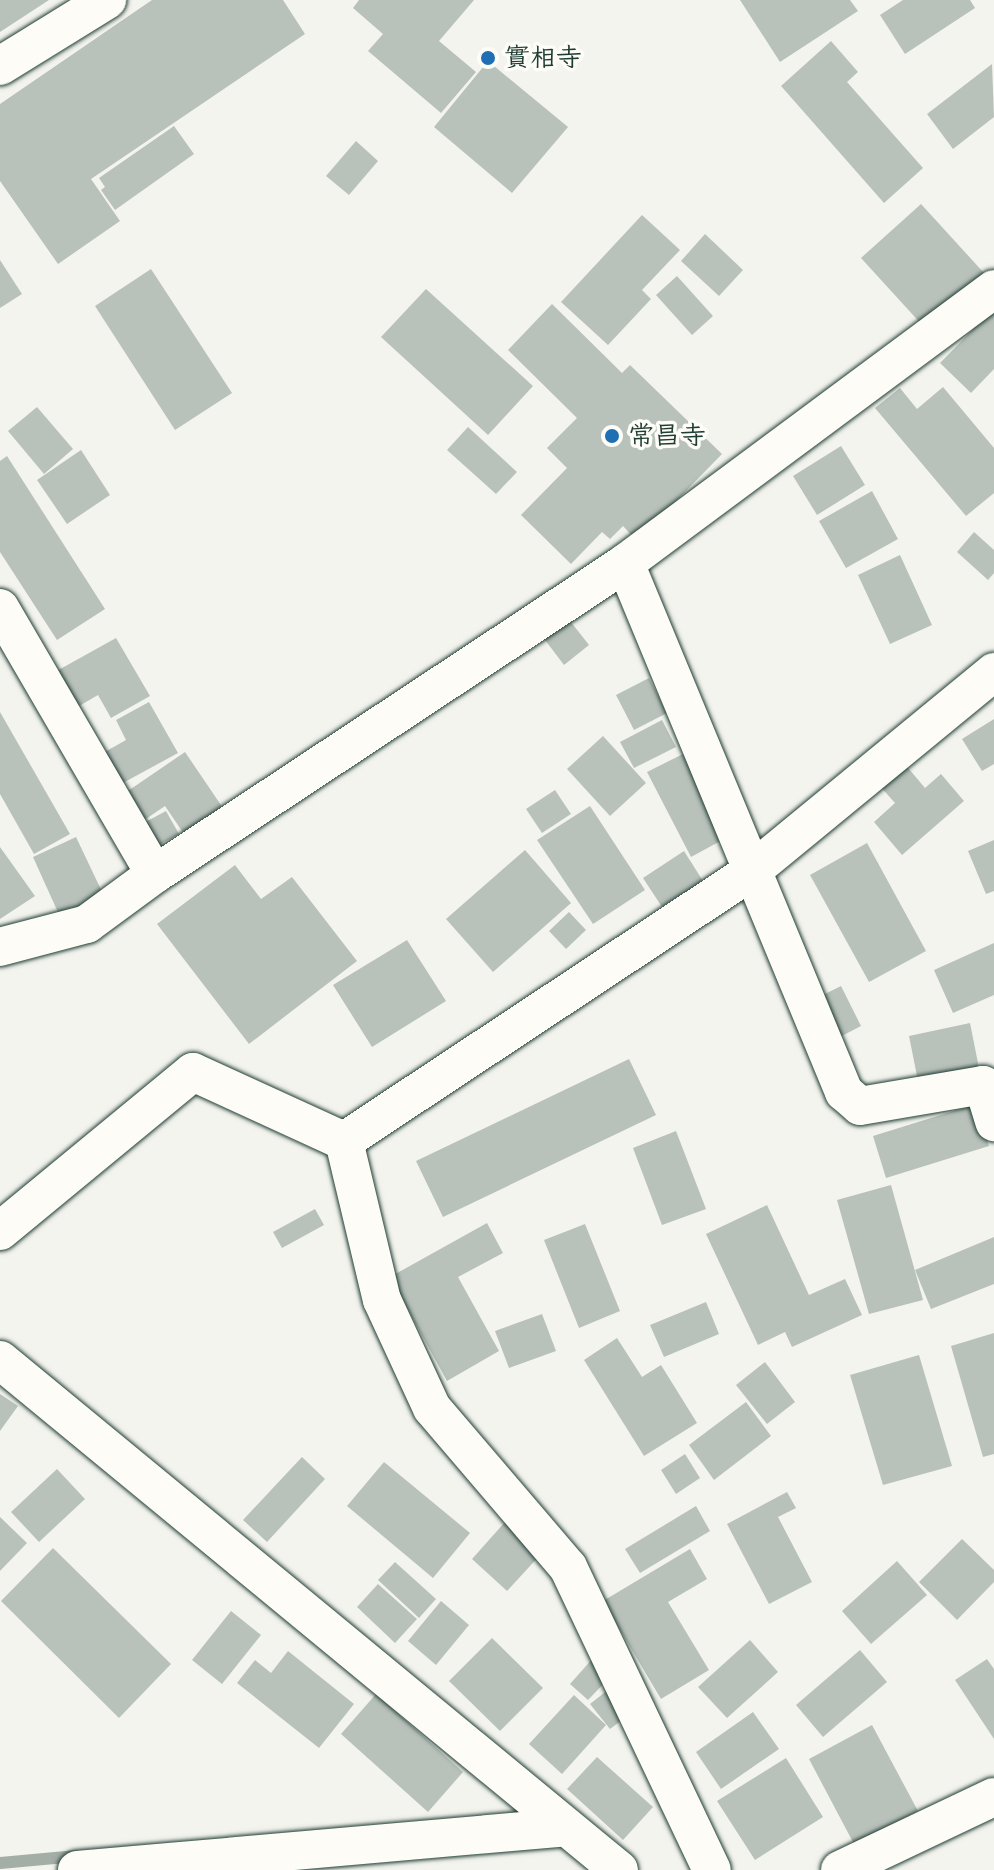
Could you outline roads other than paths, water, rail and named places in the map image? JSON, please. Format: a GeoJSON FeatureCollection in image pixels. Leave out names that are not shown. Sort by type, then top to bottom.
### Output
{"type":"FeatureCollection","features":[{"type":"Feature","properties":{"kind":"street"},"geometry":{"type":"LineString","coordinates":[[0,66],[107,0]]}},
{"type":"Feature","properties":{"kind":"street"},"geometry":{"type":"LineString","coordinates":[[0,947],[87,924],[155,874],[625,563],[994,289]]}},
{"type":"Feature","properties":{"kind":"street"},"geometry":{"type":"LineString","coordinates":[[625,563],[844,1092],[860,1106],[983,1085],[994,1122]]}},
{"type":"Feature","properties":{"kind":"street"},"geometry":{"type":"LineString","coordinates":[[0,608],[155,874]]}},
{"type":"Feature","properties":{"kind":"street"},"geometry":{"type":"LineString","coordinates":[[344,1141],[753,870],[994,672]]}},
{"type":"Feature","properties":{"kind":"street"},"geometry":{"type":"LineString","coordinates":[[0,1231],[193,1072],[344,1141]]}},
{"type":"Feature","properties":{"kind":"street"},"geometry":{"type":"LineString","coordinates":[[344,1141],[382,1300],[432,1408],[568,1567],[712,1870]]}},
{"type":"Feature","properties":{"kind":"street"},"geometry":{"type":"LineString","coordinates":[[0,1360],[619,1870]]}},
{"type":"Feature","properties":{"kind":"street"},"geometry":{"type":"LineString","coordinates":[[840,1870],[994,1797]]}},
{"type":"Feature","properties":{"kind":"street"},"geometry":{"type":"LineString","coordinates":[[77,1870],[566,1827]]}},
{"type":"Feature","properties":{"kind":"waterway"},"geometry":{"type":"LineString","coordinates":[[0,1863],[77,1856]]}},
{"type":"Feature","properties":{"kind":"place","name":"實相寺"},"geometry":{"type":"Point","coordinates":[488,58]}},
{"type":"Feature","properties":{"kind":"place","name":"常昌寺"},"geometry":{"type":"Point","coordinates":[612,436]}}]}
